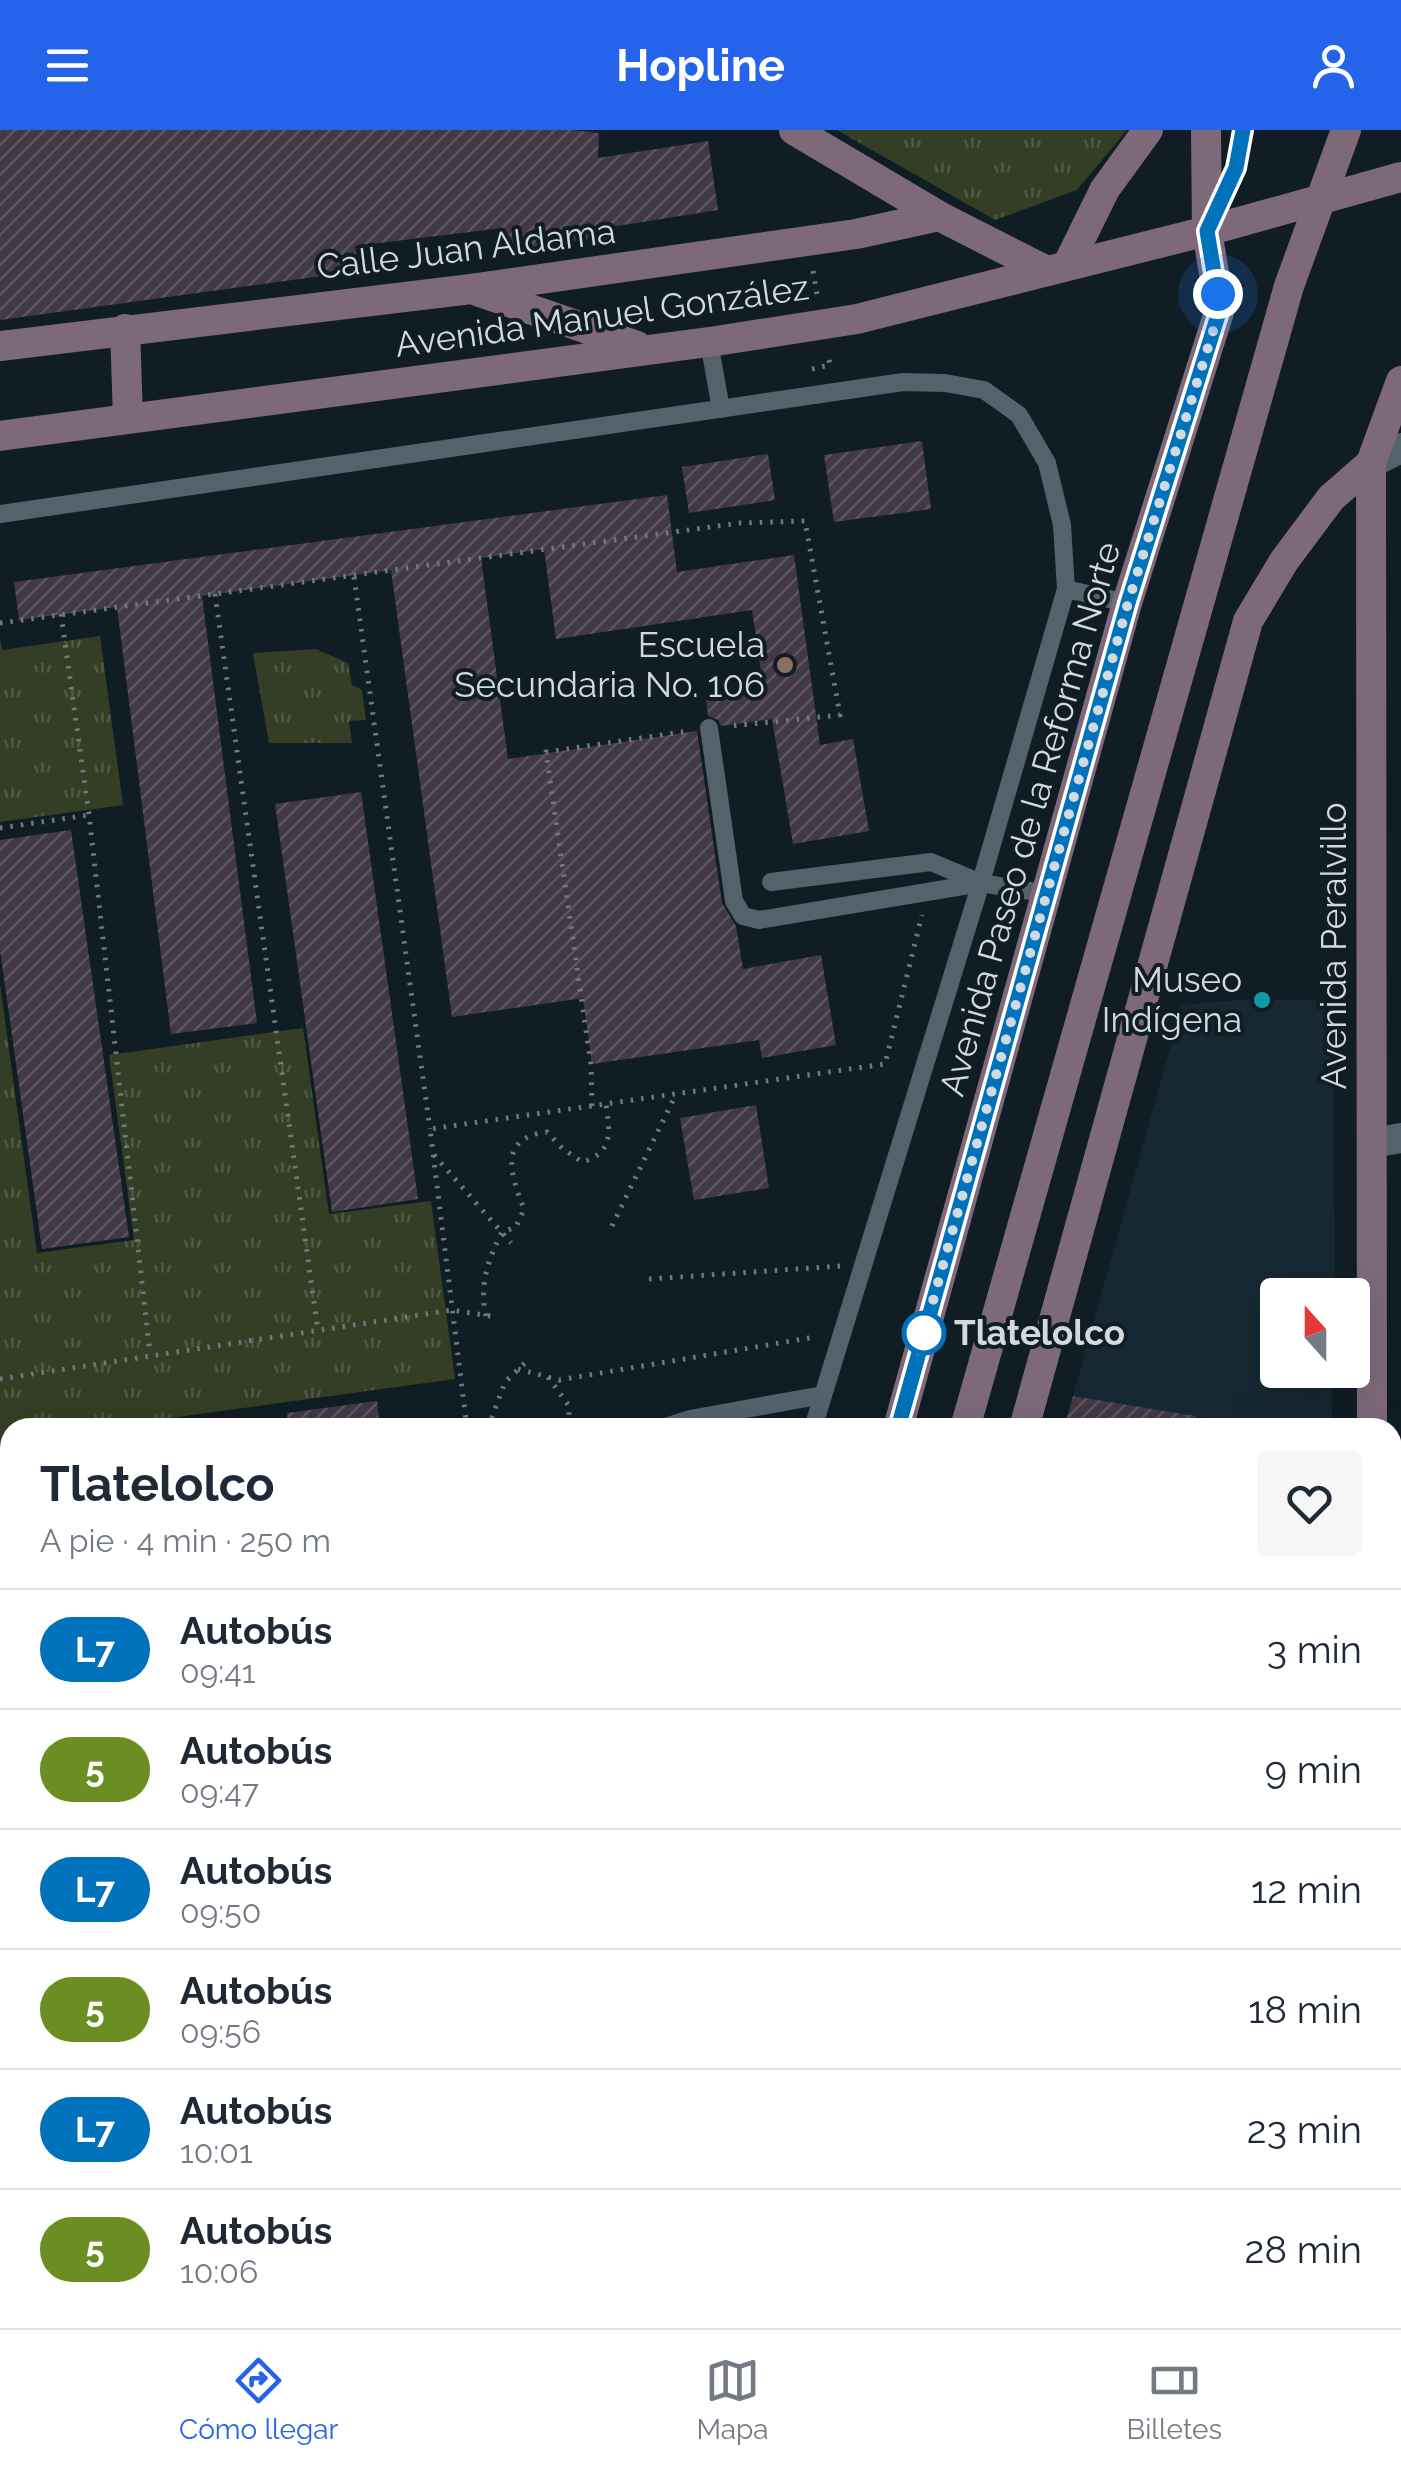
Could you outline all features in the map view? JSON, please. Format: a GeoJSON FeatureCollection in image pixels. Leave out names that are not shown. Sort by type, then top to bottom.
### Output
{"type":"FeatureCollection","features":[{"type":"Feature","properties":{"kind":"main road"},"geometry":{"type":"LineString","coordinates":[[794,130],[940,216],[1057,267],[1105,189],[1148,130]]}},
{"type":"Feature","properties":{"kind":"main road","name":"Avenida Paseo de la Reforma Norte"},"geometry":{"type":"LineString","coordinates":[[901,1418],[1128,603],[1220,309],[1207,231],[1206,130]]}},
{"type":"Feature","properties":{"kind":"main road"},"geometry":{"type":"LineString","coordinates":[[969,1418],[1289,286],[1346,130]]}},
{"type":"Feature","properties":{"kind":"main road","name":"Avenida Manuel González"},"geometry":{"type":"LineString","coordinates":[[0,436],[857,319],[1207,231],[1401,177]]}},
{"type":"Feature","properties":{"kind":"main road","name":"Calle Juan Aldama"},"geometry":{"type":"LineString","coordinates":[[0,346],[471,288],[856,234],[940,216]]}},
{"type":"Feature","properties":{"kind":"main road"},"geometry":{"type":"LineString","coordinates":[[471,288],[644,349]]}},
{"type":"Feature","properties":{"kind":"main road"},"geometry":{"type":"LineString","coordinates":[[125,329],[128,418]]}},
{"type":"Feature","properties":{"kind":"main road"},"geometry":{"type":"LineString","coordinates":[[1027,1418],[1248,621],[1284,561],[1331,498],[1371,464],[1401,381]]}},
{"type":"Feature","properties":{"kind":"main road","name":"Avenida Peralvillo"},"geometry":{"type":"LineString","coordinates":[[1371,464],[1386,1140],[1372,1418]]}},
{"type":"Feature","properties":{"kind":"street"},"geometry":{"type":"LineString","coordinates":[[1371,464],[1401,448]]}},
{"type":"Feature","properties":{"kind":"street"},"geometry":{"type":"LineString","coordinates":[[1371,464],[1401,473]]}},
{"type":"Feature","properties":{"kind":"lane"},"geometry":{"type":"LineString","coordinates":[[1207,231],[1236,168],[1242,130]]}},
{"type":"Feature","properties":{"kind":"lane"},"geometry":{"type":"LineString","coordinates":[[708,342],[721,409]]}},
{"type":"Feature","properties":{"kind":"lane"},"geometry":{"type":"LineString","coordinates":[[0,514],[903,382],[945,383],[984,390],[1019,415],[1047,463],[1062,525],[1066,589],[817,1418]]}},
{"type":"Feature","properties":{"kind":"lane"},"geometry":{"type":"LineString","coordinates":[[1066,589],[1128,603]]}},
{"type":"Feature","properties":{"kind":"lane"},"geometry":{"type":"LineString","coordinates":[[709,728],[734,901],[743,916],[760,920],[980,883]]}},
{"type":"Feature","properties":{"kind":"lane"},"geometry":{"type":"LineString","coordinates":[[771,882],[930,862],[980,883],[1048,894]]}},
{"type":"Feature","properties":{"kind":"lane"},"geometry":{"type":"LineString","coordinates":[[714,1418],[823,1395]]}},
{"type":"Feature","properties":{"kind":"path"},"geometry":{"type":"LineString","coordinates":[[813,269],[820,307]]}},
{"type":"Feature","properties":{"kind":"path"},"geometry":{"type":"LineString","coordinates":[[826,346],[830,365]]}},
{"type":"Feature","properties":{"kind":"path"},"geometry":{"type":"LineString","coordinates":[[0,622],[740,523],[806,521],[840,715],[709,728],[546,752],[591,1065],[592,1106]]}},
{"type":"Feature","properties":{"kind":"path"},"geometry":{"type":"LineString","coordinates":[[354,575],[467,1418]]}},
{"type":"Feature","properties":{"kind":"path"},"geometry":{"type":"LineString","coordinates":[[216,594],[318,1330]]}},
{"type":"Feature","properties":{"kind":"path"},"geometry":{"type":"LineString","coordinates":[[61,614],[89,815],[150,1354]]}},
{"type":"Feature","properties":{"kind":"path"},"geometry":{"type":"LineString","coordinates":[[0,828],[89,815]]}},
{"type":"Feature","properties":{"kind":"path"},"geometry":{"type":"LineString","coordinates":[[430,1128],[885,1064],[928,893]]}},
{"type":"Feature","properties":{"kind":"path"},"geometry":{"type":"LineString","coordinates":[[612,1226],[676,1094]]}},
{"type":"Feature","properties":{"kind":"path"},"geometry":{"type":"LineString","coordinates":[[486,1316],[481,1294],[490,1256],[502,1232],[516,1227],[524,1208],[514,1185],[510,1156],[517,1143],[534,1133],[546,1132],[582,1162],[593,1159],[606,1149],[610,1131],[606,1104]]}},
{"type":"Feature","properties":{"kind":"path"},"geometry":{"type":"LineString","coordinates":[[432,1152],[512,1243]]}},
{"type":"Feature","properties":{"kind":"path"},"geometry":{"type":"LineString","coordinates":[[649,1280],[864,1264]]}},
{"type":"Feature","properties":{"kind":"path"},"geometry":{"type":"LineString","coordinates":[[0,1379],[452,1310],[496,1318]]}},
{"type":"Feature","properties":{"kind":"path"},"geometry":{"type":"LineString","coordinates":[[518,1370],[559,1380],[842,1333]]}},
{"type":"Feature","properties":{"kind":"path"},"geometry":{"type":"LineString","coordinates":[[492,1418],[505,1382],[529,1359]]}},
{"type":"Feature","properties":{"kind":"path"},"geometry":{"type":"LineString","coordinates":[[548,1377],[568,1406],[569,1418]]}},
{"type":"Feature","properties":{"kind":"shaded area"},"geometry":{"type":"Polygon","coordinates":[[[1250,999],[1333,1001],[1335,1278],[1260,1278],[1260,1388],[1333,1388],[1332,1418],[1205,1418],[1073,1396],[1182,1005],[1250,999]]]}},
{"type":"Feature","properties":{"kind":"green space"},"geometry":{"type":"Polygon","coordinates":[[[837,130],[1127,130],[1077,190],[995,220],[837,130]]]}},
{"type":"Feature","properties":{"kind":"green space"},"geometry":{"type":"Polygon","coordinates":[[[100,636],[123,805],[0,822],[0,638],[2,650],[100,636]]]}},
{"type":"Feature","properties":{"kind":"green space"},"geometry":{"type":"Polygon","coordinates":[[[316,649],[348,663],[352,685],[362,690],[366,720],[349,721],[352,743],[269,743],[253,653],[316,649]]]}},
{"type":"Feature","properties":{"kind":"green space"},"geometry":{"type":"Polygon","coordinates":[[[0,984],[37,1253],[134,1240],[109,1055],[303,1028],[329,1214],[431,1201],[455,1379],[170,1418],[0,1418],[0,984]]]}},
{"type":"Feature","properties":{"kind":"building"},"geometry":{"type":"Polygon","coordinates":[[[0,130],[572,130],[599,133],[598,158],[708,141],[718,210],[598,229],[597,238],[502,251],[502,228],[355,246],[359,271],[0,320],[0,130]]]}},
{"type":"Feature","properties":{"kind":"building"},"geometry":{"type":"Polygon","coordinates":[[[922,441],[931,509],[834,522],[824,455],[922,441]]]}},
{"type":"Feature","properties":{"kind":"building"},"geometry":{"type":"Polygon","coordinates":[[[768,454],[775,500],[689,513],[682,467],[768,454]]]}},
{"type":"Feature","properties":{"kind":"building"},"geometry":{"type":"Polygon","coordinates":[[[667,495],[677,572],[794,555],[820,745],[853,739],[869,831],[793,844],[772,719],[721,726],[708,716],[706,700],[764,692],[752,610],[556,639],[544,549],[481,558],[508,759],[697,731],[722,903],[736,926],[743,969],[821,955],[836,1045],[762,1058],[759,1040],[592,1064],[583,998],[452,1017],[391,570],[202,596],[257,1023],[171,1034],[117,607],[19,620],[14,582],[667,495]]]}},
{"type":"Feature","properties":{"kind":"building"},"geometry":{"type":"Polygon","coordinates":[[[361,792],[418,1199],[332,1212],[275,804],[361,792]]]}},
{"type":"Feature","properties":{"kind":"building"},"geometry":{"type":"Polygon","coordinates":[[[71,830],[129,1237],[42,1249],[0,950],[0,840],[71,830]]]}},
{"type":"Feature","properties":{"kind":"building"},"geometry":{"type":"Polygon","coordinates":[[[756,1105],[769,1188],[694,1200],[680,1118],[756,1105]]]}},
{"type":"Feature","properties":{"kind":"building"},"geometry":{"type":"Polygon","coordinates":[[[1073,1396],[1196,1416],[1196,1418],[1067,1418],[1073,1396]]]}},
{"type":"Feature","properties":{"kind":"building"},"geometry":{"type":"Polygon","coordinates":[[[377,1401],[379,1418],[287,1418],[287,1413],[377,1401]]]}},
{"type":"Feature","properties":{"kind":"bus line","name":"L7"},"geometry":{"type":"LineString","coordinates":[[901,1418],[1128,603],[1220,309],[1207,231],[1236,168],[1243,130]]}},
{"type":"Feature","properties":{"kind":"place","name":"Escuela Secundaria No. 106"},"geometry":{"type":"Point","coordinates":[785,665]}},
{"type":"Feature","properties":{"kind":"place","name":"Museo Indígena"},"geometry":{"type":"Point","coordinates":[1262,1000]}},
{"type":"Feature","properties":{"kind":"place","name":"Tlatelolco"},"geometry":{"type":"Point","coordinates":[924,1333]}},
{"type":"Feature","properties":{"kind":"route"},"geometry":{"type":"LineString","coordinates":[[924,1333],[919,1351],[1128,603],[1220,309],[1218,294]]}}]}
